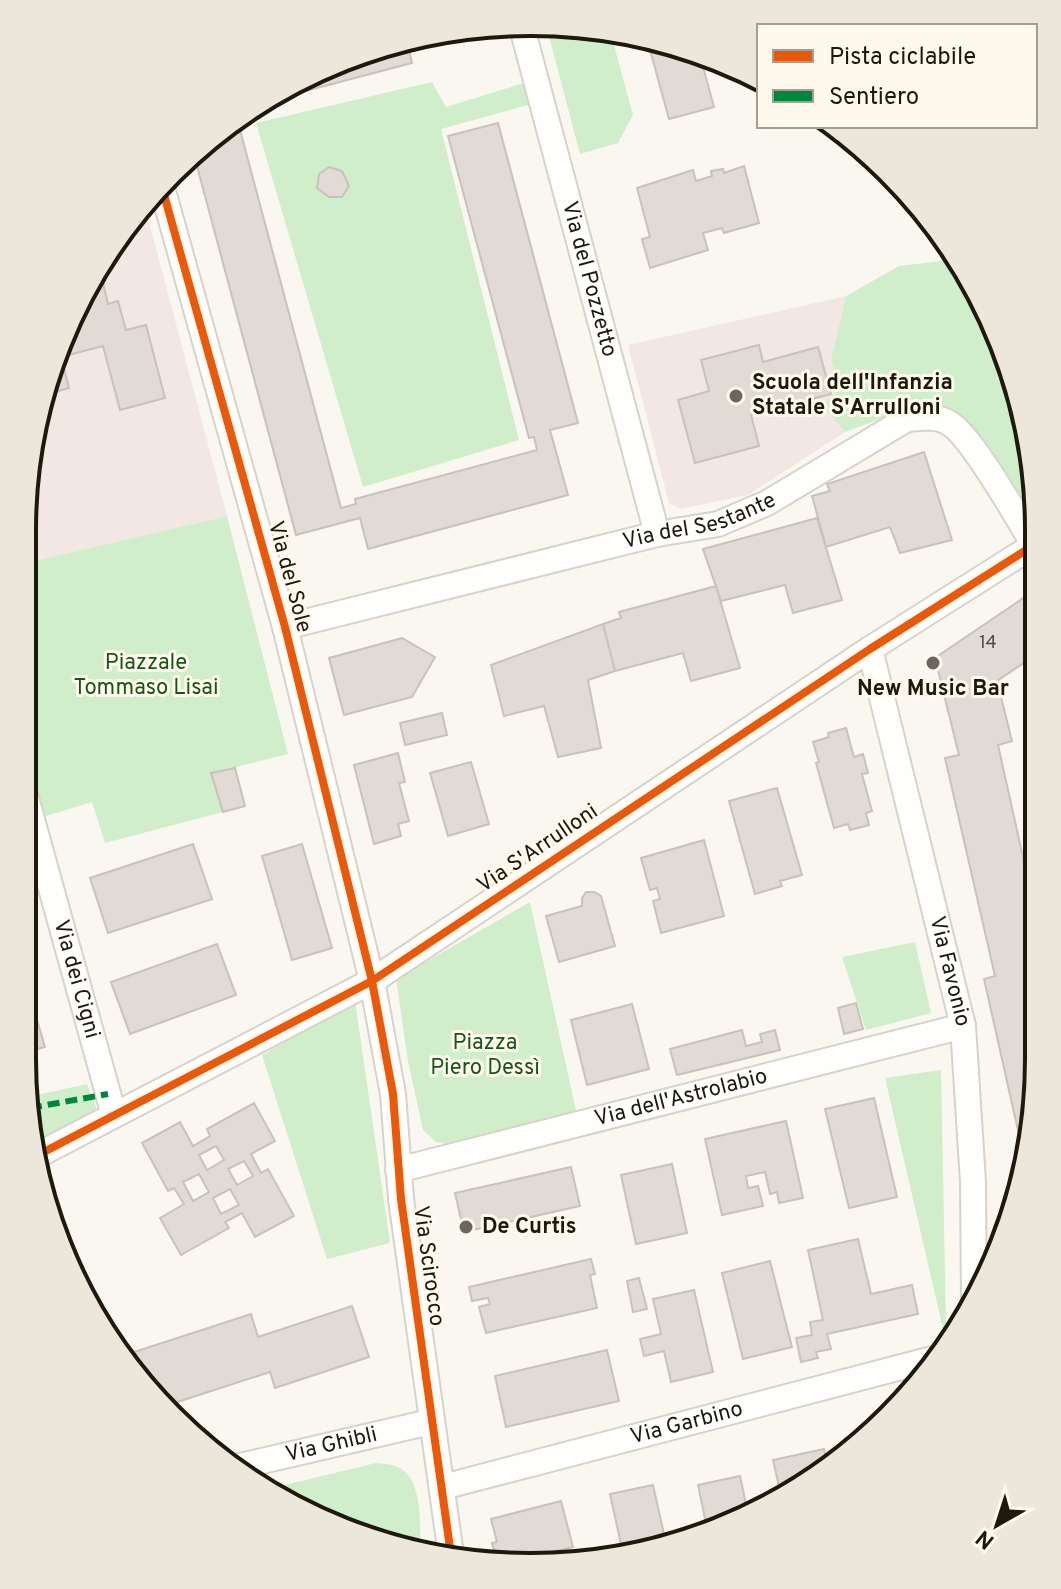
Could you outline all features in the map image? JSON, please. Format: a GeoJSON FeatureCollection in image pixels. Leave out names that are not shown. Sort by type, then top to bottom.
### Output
{"type":"FeatureCollection","features":[{"type":"Feature","properties":{"kind":"street","name":"Via del Pozzetto"},"geometry":{"type":"LineString","coordinates":[[524,36],[657,534]]}},
{"type":"Feature","properties":{"kind":"street","name":"Via del Sole"},"geometry":{"type":"LineString","coordinates":[[165,198],[285,627],[372,981]]}},
{"type":"Feature","properties":{"kind":"street","name":"Via del Sestante"},"geometry":{"type":"LineString","coordinates":[[285,627],[657,534],[718,524],[767,503],[907,419],[929,417],[949,423],[969,441],[1025,526]]}},
{"type":"Feature","properties":{"kind":"street","name":"Via S'Arrulloni"},"geometry":{"type":"LineString","coordinates":[[45,1151],[372,981],[870,649],[1025,550]]}},
{"type":"Feature","properties":{"kind":"street","name":"Via Favonio"},"geometry":{"type":"LineString","coordinates":[[870,649],[963,1026],[973,1182],[974,1277]]}},
{"type":"Feature","properties":{"kind":"street","name":"Via dei Cigni"},"geometry":{"type":"LineString","coordinates":[[36,834],[114,1115]]}},
{"type":"Feature","properties":{"kind":"street","name":"Via Scirocco"},"geometry":{"type":"LineString","coordinates":[[372,981],[393,1094],[398,1170],[430,1422],[443,1487],[450,1546]]}},
{"type":"Feature","properties":{"kind":"street","name":"Via dell'Astrolabio"},"geometry":{"type":"LineString","coordinates":[[398,1170],[963,1026]]}},
{"type":"Feature","properties":{"kind":"street","name":"Via Garbino"},"geometry":{"type":"LineString","coordinates":[[443,1487],[922,1362]]}},
{"type":"Feature","properties":{"kind":"street","name":"Via Ghibli"},"geometry":{"type":"LineString","coordinates":[[248,1464],[430,1422]]}},
{"type":"Feature","properties":{"kind":"shaded area"},"geometry":{"type":"Polygon","coordinates":[[[148,217],[227,516],[36,561],[40,466],[62,372],[102,283],[148,217]]]}},
{"type":"Feature","properties":{"kind":"shaded area","name":"Scuola dell'Infanzia Statale S'Arrulloni"},"geometry":{"type":"Polygon","coordinates":[[[846,296],[831,360],[840,388],[822,405],[845,432],[748,495],[681,509],[669,503],[628,345],[846,296]]]}},
{"type":"Feature","properties":{"kind":"green space"},"geometry":{"type":"Polygon","coordinates":[[[549,37],[613,43],[633,115],[618,143],[580,154],[549,37]]]}},
{"type":"Feature","properties":{"kind":"green space"},"geometry":{"type":"Polygon","coordinates":[[[432,82],[446,107],[527,82],[532,104],[441,129],[519,440],[363,487],[256,123],[432,82]]]}},
{"type":"Feature","properties":{"kind":"green space"},"geometry":{"type":"Polygon","coordinates":[[[945,261],[974,312],[999,372],[1008,403],[1021,466],[1024,512],[960,419],[921,404],[845,432],[822,405],[840,388],[831,360],[846,296],[899,266],[945,261]]]}},
{"type":"Feature","properties":{"kind":"green space","name":"Piazzale Tommaso Lisai"},"geometry":{"type":"Polygon","coordinates":[[[227,516],[288,754],[212,773],[223,812],[105,843],[92,802],[43,817],[36,797],[36,561],[227,516]]]}},
{"type":"Feature","properties":{"kind":"green space","name":"Piazza Piero Dessì"},"geometry":{"type":"Polygon","coordinates":[[[530,902],[577,1115],[446,1144],[436,1142],[423,1130],[408,1061],[396,979],[530,902]]]}},
{"type":"Feature","properties":{"kind":"green space"},"geometry":{"type":"Polygon","coordinates":[[[915,942],[931,1013],[866,1030],[842,957],[915,942]]]}},
{"type":"Feature","properties":{"kind":"green space","name":"Piazza Piero Dessì"},"geometry":{"type":"Polygon","coordinates":[[[355,1001],[390,1243],[327,1259],[262,1055],[355,1001]]]}},
{"type":"Feature","properties":{"kind":"green space"},"geometry":{"type":"Polygon","coordinates":[[[941,1070],[946,1325],[943,1331],[885,1078],[941,1070]]]}},
{"type":"Feature","properties":{"kind":"green space"},"geometry":{"type":"Polygon","coordinates":[[[87,1084],[97,1110],[43,1139],[37,1095],[87,1084]]]}},
{"type":"Feature","properties":{"kind":"green space"},"geometry":{"type":"Polygon","coordinates":[[[376,1463],[395,1466],[411,1479],[415,1490],[421,1540],[341,1515],[281,1486],[376,1463]]]}},
{"type":"Feature","properties":{"kind":"building"},"geometry":{"type":"Polygon","coordinates":[[[650,51],[703,67],[714,107],[669,119],[650,51]]]}},
{"type":"Feature","properties":{"kind":"building"},"geometry":{"type":"Polygon","coordinates":[[[409,52],[412,63],[303,92],[372,62],[403,53],[409,52]]]}},
{"type":"Feature","properties":{"kind":"building"},"geometry":{"type":"Polygon","coordinates":[[[498,123],[578,423],[550,430],[568,495],[368,549],[360,518],[296,535],[197,166],[240,130],[341,508],[356,504],[355,499],[537,450],[534,437],[529,438],[448,136],[498,123]]]}},
{"type":"Feature","properties":{"kind":"building"},"geometry":{"type":"Polygon","coordinates":[[[744,166],[759,223],[724,233],[722,228],[703,233],[708,250],[650,268],[642,239],[650,237],[637,188],[693,170],[696,181],[712,176],[711,171],[723,169],[724,173],[744,166]]]}},
{"type":"Feature","properties":{"kind":"building"},"geometry":{"type":"Polygon","coordinates":[[[329,167],[342,171],[349,186],[342,197],[329,197],[317,188],[319,174],[329,167]]]}},
{"type":"Feature","properties":{"kind":"building"},"geometry":{"type":"Polygon","coordinates":[[[103,282],[108,304],[118,301],[126,330],[146,325],[165,398],[120,410],[103,346],[69,355],[103,282]]]}},
{"type":"Feature","properties":{"kind":"building"},"geometry":{"type":"Polygon","coordinates":[[[759,345],[763,362],[818,347],[831,394],[751,415],[759,446],[695,463],[678,400],[709,391],[701,360],[759,345]]]}},
{"type":"Feature","properties":{"kind":"building"},"geometry":{"type":"Polygon","coordinates":[[[64,368],[69,388],[56,392],[64,368]]]}},
{"type":"Feature","properties":{"kind":"building"},"geometry":{"type":"Polygon","coordinates":[[[924,452],[952,540],[900,553],[890,527],[826,547],[812,496],[830,491],[827,484],[924,452]]]}},
{"type":"Feature","properties":{"kind":"building"},"geometry":{"type":"Polygon","coordinates":[[[817,518],[842,600],[793,613],[785,585],[721,601],[703,549],[817,518]]]}},
{"type":"Feature","properties":{"kind":"building"},"geometry":{"type":"Polygon","coordinates":[[[716,586],[740,668],[691,681],[683,653],[615,671],[603,624],[621,618],[619,612],[716,586]]]}},
{"type":"Feature","properties":{"kind":"building"},"geometry":{"type":"Polygon","coordinates":[[[1025,597],[1025,662],[997,681],[1012,741],[998,745],[1025,866],[1025,1058],[1019,1134],[984,979],[995,976],[945,758],[959,755],[935,658],[1025,597]]]}},
{"type":"Feature","properties":{"kind":"building"},"geometry":{"type":"Polygon","coordinates":[[[603,624],[615,671],[588,680],[601,748],[558,757],[544,706],[504,716],[491,665],[603,624]]]}},
{"type":"Feature","properties":{"kind":"building"},"geometry":{"type":"Polygon","coordinates":[[[402,638],[435,657],[412,697],[344,715],[329,658],[402,638]]]}},
{"type":"Feature","properties":{"kind":"building"},"geometry":{"type":"Polygon","coordinates":[[[442,713],[447,735],[405,745],[400,723],[442,713]]]}},
{"type":"Feature","properties":{"kind":"building"},"geometry":{"type":"Polygon","coordinates":[[[846,728],[854,757],[863,754],[868,773],[862,774],[872,811],[866,813],[869,825],[850,830],[848,824],[834,828],[813,742],[829,737],[828,733],[846,728]]]}},
{"type":"Feature","properties":{"kind":"building"},"geometry":{"type":"Polygon","coordinates":[[[398,753],[405,782],[399,783],[409,821],[398,824],[401,836],[374,844],[354,765],[398,753]]]}},
{"type":"Feature","properties":{"kind":"building"},"geometry":{"type":"Polygon","coordinates":[[[471,762],[489,824],[448,836],[430,773],[471,762]]]}},
{"type":"Feature","properties":{"kind":"building"},"geometry":{"type":"Polygon","coordinates":[[[235,768],[245,806],[223,812],[211,773],[235,768]]]}},
{"type":"Feature","properties":{"kind":"building"},"geometry":{"type":"Polygon","coordinates":[[[777,788],[802,875],[780,881],[782,886],[755,894],[729,801],[777,788]]]}},
{"type":"Feature","properties":{"kind":"building"},"geometry":{"type":"Polygon","coordinates":[[[704,840],[724,916],[661,933],[653,901],[660,899],[657,888],[650,890],[641,858],[704,840]]]}},
{"type":"Feature","properties":{"kind":"building"},"geometry":{"type":"Polygon","coordinates":[[[193,844],[212,899],[108,933],[90,878],[193,844]]]}},
{"type":"Feature","properties":{"kind":"building"},"geometry":{"type":"Polygon","coordinates":[[[302,844],[332,948],[292,960],[262,856],[302,844]]]}},
{"type":"Feature","properties":{"kind":"building"},"geometry":{"type":"Polygon","coordinates":[[[586,892],[601,896],[615,946],[559,962],[546,916],[582,906],[586,892]]]}},
{"type":"Feature","properties":{"kind":"building"},"geometry":{"type":"Polygon","coordinates":[[[217,944],[236,995],[130,1034],[111,982],[217,944]]]}},
{"type":"Feature","properties":{"kind":"building"},"geometry":{"type":"Polygon","coordinates":[[[856,1003],[863,1029],[844,1034],[838,1008],[856,1003]]]}},
{"type":"Feature","properties":{"kind":"building"},"geometry":{"type":"Polygon","coordinates":[[[632,1004],[649,1069],[587,1085],[571,1020],[632,1004]]]}},
{"type":"Feature","properties":{"kind":"building"},"geometry":{"type":"Polygon","coordinates":[[[36,1016],[45,1047],[36,1049],[36,1016]]]}},
{"type":"Feature","properties":{"kind":"building"},"geometry":{"type":"Polygon","coordinates":[[[742,1030],[746,1046],[762,1042],[760,1034],[775,1030],[780,1050],[677,1075],[670,1049],[742,1030]]]}},
{"type":"Feature","properties":{"kind":"building"},"geometry":{"type":"Polygon","coordinates":[[[874,1098],[897,1197],[849,1208],[825,1109],[874,1098]]]}},
{"type":"Feature","properties":{"kind":"building"},"geometry":{"type":"Polygon","coordinates":[[[254,1103],[275,1141],[251,1154],[261,1173],[268,1169],[294,1216],[255,1237],[242,1213],[225,1222],[229,1228],[181,1255],[160,1218],[184,1204],[174,1188],[168,1191],[142,1143],[180,1122],[193,1146],[210,1136],[207,1129],[254,1103]],[[216,1146],[199,1155],[207,1170],[224,1160],[216,1146]],[[244,1161],[228,1169],[237,1185],[253,1176],[244,1161]],[[199,1174],[183,1182],[193,1201],[209,1192],[199,1174]],[[230,1189],[213,1198],[221,1214],[239,1205],[230,1189]]]}},
{"type":"Feature","properties":{"kind":"building"},"geometry":{"type":"Polygon","coordinates":[[[786,1121],[803,1198],[779,1203],[777,1192],[770,1194],[765,1172],[746,1176],[748,1188],[758,1186],[763,1206],[722,1215],[705,1139],[786,1121]]]}},
{"type":"Feature","properties":{"kind":"building"},"geometry":{"type":"Polygon","coordinates":[[[672,1164],[687,1233],[636,1244],[621,1175],[672,1164]]]}},
{"type":"Feature","properties":{"kind":"building"},"geometry":{"type":"Polygon","coordinates":[[[571,1167],[580,1206],[464,1232],[455,1193],[571,1167]]]}},
{"type":"Feature","properties":{"kind":"building"},"geometry":{"type":"Polygon","coordinates":[[[858,1239],[871,1294],[912,1285],[918,1314],[827,1334],[831,1349],[816,1352],[818,1358],[801,1362],[796,1338],[812,1335],[810,1322],[823,1320],[808,1250],[858,1239]]]}},
{"type":"Feature","properties":{"kind":"building"},"geometry":{"type":"Polygon","coordinates":[[[591,1259],[595,1274],[590,1275],[597,1308],[486,1333],[479,1307],[490,1304],[488,1298],[472,1301],[469,1287],[591,1259]]]}},
{"type":"Feature","properties":{"kind":"building"},"geometry":{"type":"Polygon","coordinates":[[[770,1261],[792,1347],[743,1359],[722,1273],[770,1261]]]}},
{"type":"Feature","properties":{"kind":"building"},"geometry":{"type":"Polygon","coordinates":[[[639,1278],[647,1309],[633,1312],[627,1281],[639,1278]]]}},
{"type":"Feature","properties":{"kind":"building"},"geometry":{"type":"Polygon","coordinates":[[[694,1290],[713,1372],[671,1382],[664,1351],[644,1356],[640,1339],[661,1334],[653,1299],[694,1290]]]}},
{"type":"Feature","properties":{"kind":"building"},"geometry":{"type":"Polygon","coordinates":[[[352,1306],[369,1357],[275,1388],[270,1372],[176,1402],[133,1353],[251,1314],[258,1337],[352,1306]]]}},
{"type":"Feature","properties":{"kind":"building"},"geometry":{"type":"Polygon","coordinates":[[[607,1350],[619,1401],[506,1427],[495,1376],[607,1350]]]}},
{"type":"Feature","properties":{"kind":"building"},"geometry":{"type":"Polygon","coordinates":[[[824,1449],[826,1456],[779,1486],[773,1460],[824,1449]]]}},
{"type":"Feature","properties":{"kind":"building"},"geometry":{"type":"Polygon","coordinates":[[[740,1476],[746,1503],[705,1521],[698,1485],[740,1476]]]}},
{"type":"Feature","properties":{"kind":"building"},"geometry":{"type":"Polygon","coordinates":[[[653,1485],[664,1534],[621,1544],[610,1494],[653,1485]]]}},
{"type":"Feature","properties":{"kind":"building"},"geometry":{"type":"Polygon","coordinates":[[[561,1501],[573,1547],[552,1552],[494,1552],[492,1543],[497,1542],[491,1519],[561,1501]]]}},
{"type":"Feature","properties":{"kind":"marked path"},"geometry":{"type":"LineString","coordinates":[[38,1106],[108,1094]]}},
{"type":"Feature","properties":{"kind":"cycle path"},"geometry":{"type":"LineString","coordinates":[[165,198],[285,627],[372,981],[393,1094],[401,1199],[450,1546]]}},
{"type":"Feature","properties":{"kind":"cycle path"},"geometry":{"type":"LineString","coordinates":[[45,1151],[372,981],[870,649],[1025,551]]}},
{"type":"Feature","properties":{"kind":"place","name":"Scuola dell'Infanzia Statale S'Arrulloni"},"geometry":{"type":"Point","coordinates":[736,396]}},
{"type":"Feature","properties":{"kind":"place","name":"New Music Bar"},"geometry":{"type":"Point","coordinates":[933,663]}},
{"type":"Feature","properties":{"kind":"place","name":"De Curtis"},"geometry":{"type":"Point","coordinates":[466,1227]}}]}
